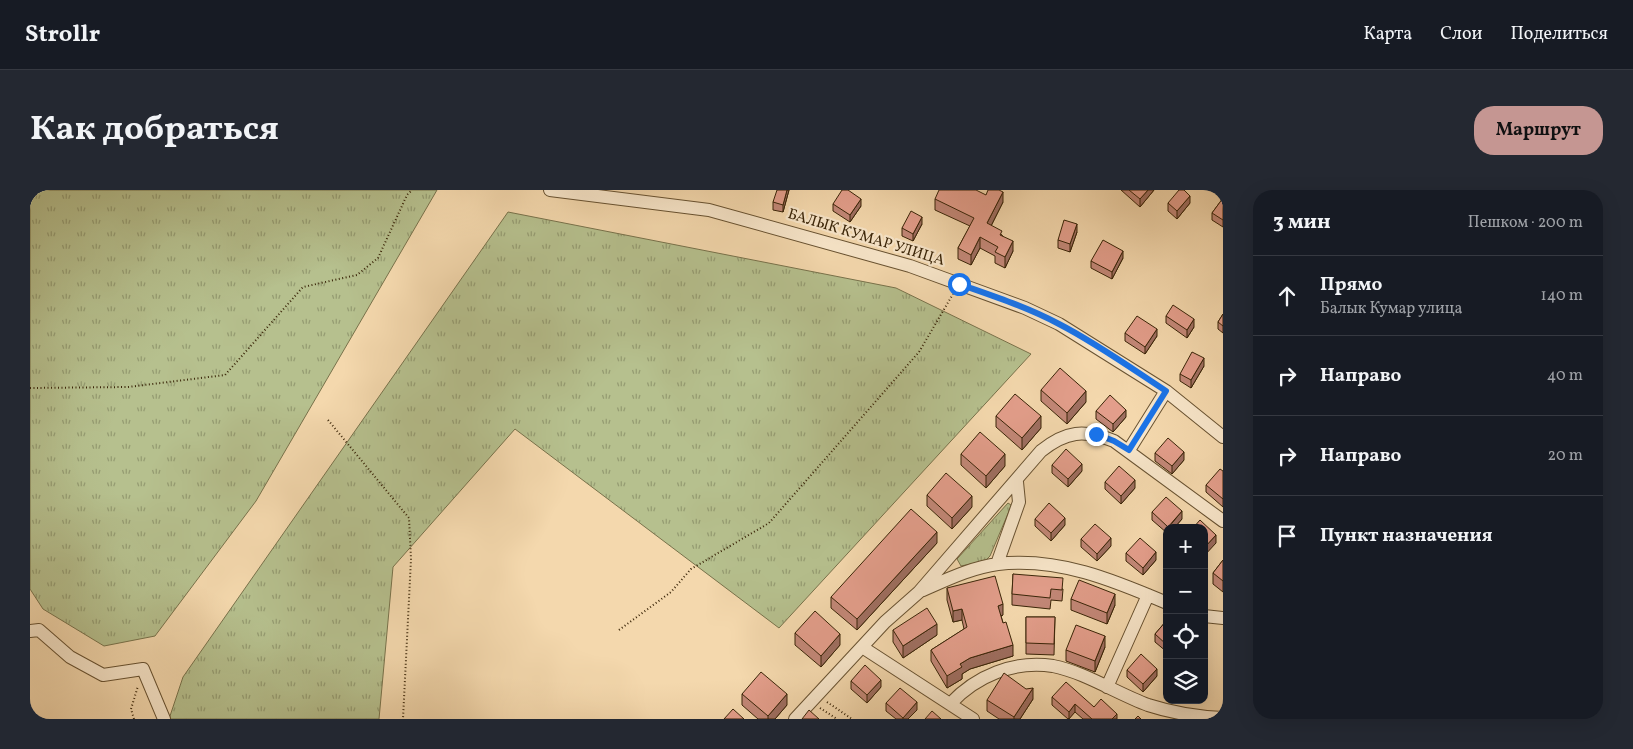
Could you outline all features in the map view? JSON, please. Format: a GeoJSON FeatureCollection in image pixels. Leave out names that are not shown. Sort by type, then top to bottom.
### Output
{"type":"FeatureCollection","features":[{"type":"Feature","properties":{"kind":"street","name":"БАЛЫК КУМАР УЛИЦА"},"geometry":{"type":"LineString","coordinates":[[550,190],[709,210],[910,266],[1025,308],[1089,341],[1166,391],[1223,437]]}},
{"type":"Feature","properties":{"kind":"street"},"geometry":{"type":"LineString","coordinates":[[1129,450],[1166,391]]}},
{"type":"Feature","properties":{"kind":"street"},"geometry":{"type":"LineString","coordinates":[[795,719],[898,609],[919,592],[1017,482],[1041,451],[1064,436],[1078,433],[1096,434],[1114,441],[1129,450],[1223,521]]}},
{"type":"Feature","properties":{"kind":"street"},"geometry":{"type":"LineString","coordinates":[[997,564],[1019,502],[1017,482]]}},
{"type":"Feature","properties":{"kind":"street"},"geometry":{"type":"LineString","coordinates":[[919,592],[946,580],[997,564],[1036,564],[1078,569],[1163,601]]}},
{"type":"Feature","properties":{"kind":"street"},"geometry":{"type":"LineString","coordinates":[[1107,687],[1148,595]]}},
{"type":"Feature","properties":{"kind":"street"},"geometry":{"type":"LineString","coordinates":[[1208,616],[1223,618]]}},
{"type":"Feature","properties":{"kind":"street"},"geometry":{"type":"LineString","coordinates":[[30,631],[39,630],[70,657],[104,675],[142,670],[164,719]]}},
{"type":"Feature","properties":{"kind":"street"},"geometry":{"type":"LineString","coordinates":[[862,647],[973,719]]}},
{"type":"Feature","properties":{"kind":"street"},"geometry":{"type":"LineString","coordinates":[[950,704],[964,689],[979,679],[1016,667],[1033,665],[1054,666],[1176,713],[1223,718]]}},
{"type":"Feature","properties":{"kind":"path"},"geometry":{"type":"LineString","coordinates":[[30,388],[128,387],[225,375],[303,287],[357,274],[378,258],[407,195],[412,190]]}},
{"type":"Feature","properties":{"kind":"path"},"geometry":{"type":"LineString","coordinates":[[619,630],[671,592],[691,570],[769,522],[919,352],[959,284]]}},
{"type":"Feature","properties":{"kind":"path"},"geometry":{"type":"LineString","coordinates":[[328,420],[409,518],[411,559],[402,719]]}},
{"type":"Feature","properties":{"kind":"path"},"geometry":{"type":"LineString","coordinates":[[134,719],[132,708],[142,670]]}},
{"type":"Feature","properties":{"kind":"path"},"geometry":{"type":"LineString","coordinates":[[814,699],[837,719]]}},
{"type":"Feature","properties":{"kind":"path"},"geometry":{"type":"LineString","coordinates":[[814,699],[852,719]]}},
{"type":"Feature","properties":{"kind":"green space"},"geometry":{"type":"Polygon","coordinates":[[[30,190],[437,190],[256,501],[155,636],[104,646],[43,609],[30,589],[30,190]]]}},
{"type":"Feature","properties":{"kind":"green space"},"geometry":{"type":"Polygon","coordinates":[[[508,212],[896,288],[1031,354],[779,628],[515,429],[393,567],[379,719],[169,719],[183,677],[508,212]]]}},
{"type":"Feature","properties":{"kind":"green space"},"geometry":{"type":"Polygon","coordinates":[[[1008,503],[1011,505],[1010,509],[990,556],[985,561],[961,566],[957,559],[1008,503]]]}},
{"type":"Feature","properties":{"kind":"building"},"geometry":{"type":"Polygon","coordinates":[[[777,190],[787,190],[783,205],[773,202],[777,190]]]}},
{"type":"Feature","properties":{"kind":"building"},"geometry":{"type":"Polygon","coordinates":[[[842,190],[848,190],[861,199],[850,215],[833,204],[842,190]]]}},
{"type":"Feature","properties":{"kind":"building"},"geometry":{"type":"Polygon","coordinates":[[[939,190],[976,190],[986,195],[988,190],[1003,192],[987,223],[1002,231],[1000,235],[1013,241],[1005,257],[995,252],[998,247],[980,237],[971,255],[958,248],[974,218],[935,199],[939,190]]]}},
{"type":"Feature","properties":{"kind":"building"},"geometry":{"type":"Polygon","coordinates":[[[1129,190],[1148,190],[1140,199],[1129,190]]]}},
{"type":"Feature","properties":{"kind":"building"},"geometry":{"type":"Polygon","coordinates":[[[1179,190],[1184,190],[1190,196],[1177,211],[1168,203],[1179,190]]]}},
{"type":"Feature","properties":{"kind":"building"},"geometry":{"type":"Polygon","coordinates":[[[1223,198],[1223,220],[1212,213],[1223,198]]]}},
{"type":"Feature","properties":{"kind":"building"},"geometry":{"type":"Polygon","coordinates":[[[911,211],[922,217],[913,234],[902,228],[911,211]]]}},
{"type":"Feature","properties":{"kind":"building"},"geometry":{"type":"Polygon","coordinates":[[[1064,220],[1077,224],[1070,244],[1058,240],[1064,220]]]}},
{"type":"Feature","properties":{"kind":"building"},"geometry":{"type":"Polygon","coordinates":[[[1103,240],[1123,251],[1112,272],[1091,261],[1103,240]]]}},
{"type":"Feature","properties":{"kind":"building"},"geometry":{"type":"Polygon","coordinates":[[[1173,305],[1194,319],[1187,330],[1166,316],[1173,305]]]}},
{"type":"Feature","properties":{"kind":"building"},"geometry":{"type":"Polygon","coordinates":[[[1223,314],[1223,326],[1218,322],[1223,314]]]}},
{"type":"Feature","properties":{"kind":"building"},"geometry":{"type":"Polygon","coordinates":[[[1137,316],[1157,329],[1145,347],[1125,333],[1137,316]]]}},
{"type":"Feature","properties":{"kind":"building"},"geometry":{"type":"Polygon","coordinates":[[[1192,352],[1204,358],[1191,380],[1180,374],[1192,352]]]}},
{"type":"Feature","properties":{"kind":"building"},"geometry":{"type":"Polygon","coordinates":[[[1060,368],[1086,391],[1067,413],[1041,390],[1060,368]]]}},
{"type":"Feature","properties":{"kind":"building"},"geometry":{"type":"Polygon","coordinates":[[[1015,394],[1041,416],[1022,438],[996,416],[1015,394]]]}},
{"type":"Feature","properties":{"kind":"building"},"geometry":{"type":"Polygon","coordinates":[[[1110,395],[1126,410],[1113,424],[1096,411],[1110,395]]]}},
{"type":"Feature","properties":{"kind":"building"},"geometry":{"type":"Polygon","coordinates":[[[980,432],[1005,454],[986,476],[961,454],[980,432]]]}},
{"type":"Feature","properties":{"kind":"building"},"geometry":{"type":"Polygon","coordinates":[[[1168,438],[1184,452],[1172,466],[1155,453],[1168,438]]]}},
{"type":"Feature","properties":{"kind":"building"},"geometry":{"type":"Polygon","coordinates":[[[1066,449],[1082,464],[1068,479],[1052,465],[1066,449]]]}},
{"type":"Feature","properties":{"kind":"building"},"geometry":{"type":"Polygon","coordinates":[[[1119,466],[1135,480],[1121,496],[1105,482],[1119,466]]]}},
{"type":"Feature","properties":{"kind":"building"},"geometry":{"type":"Polygon","coordinates":[[[1220,469],[1223,471],[1223,499],[1206,485],[1220,469]]]}},
{"type":"Feature","properties":{"kind":"building"},"geometry":{"type":"Polygon","coordinates":[[[946,473],[972,496],[952,518],[927,495],[946,473]]]}},
{"type":"Feature","properties":{"kind":"building"},"geometry":{"type":"Polygon","coordinates":[[[1166,497],[1182,511],[1171,524],[1165,524],[1152,512],[1166,497]]]}},
{"type":"Feature","properties":{"kind":"building"},"geometry":{"type":"Polygon","coordinates":[[[1049,503],[1065,518],[1051,533],[1035,519],[1049,503]]]}},
{"type":"Feature","properties":{"kind":"building"},"geometry":{"type":"Polygon","coordinates":[[[911,509],[937,532],[857,619],[831,597],[911,509]]]}},
{"type":"Feature","properties":{"kind":"building"},"geometry":{"type":"Polygon","coordinates":[[[1095,524],[1111,538],[1097,554],[1081,539],[1095,524]]]}},
{"type":"Feature","properties":{"kind":"building"},"geometry":{"type":"Polygon","coordinates":[[[1208,528],[1216,535],[1208,544],[1208,528]]]}},
{"type":"Feature","properties":{"kind":"building"},"geometry":{"type":"Polygon","coordinates":[[[1140,538],[1156,552],[1143,568],[1126,553],[1140,538]]]}},
{"type":"Feature","properties":{"kind":"building"},"geometry":{"type":"Polygon","coordinates":[[[1223,560],[1223,581],[1213,573],[1223,560]]]}},
{"type":"Feature","properties":{"kind":"building"},"geometry":{"type":"Polygon","coordinates":[[[1013,574],[1063,578],[1062,590],[1051,589],[1050,598],[1012,594],[1013,574]]]}},
{"type":"Feature","properties":{"kind":"building"},"geometry":{"type":"Polygon","coordinates":[[[995,576],[1003,604],[998,606],[1003,623],[1006,622],[1013,645],[970,658],[960,664],[962,667],[947,676],[931,650],[967,627],[962,609],[953,611],[947,588],[995,576]]]}},
{"type":"Feature","properties":{"kind":"building"},"geometry":{"type":"Polygon","coordinates":[[[1079,580],[1115,594],[1107,613],[1071,599],[1079,580]]]}},
{"type":"Feature","properties":{"kind":"building"},"geometry":{"type":"Polygon","coordinates":[[[927,608],[937,624],[903,646],[893,630],[927,608]]]}},
{"type":"Feature","properties":{"kind":"building"},"geometry":{"type":"Polygon","coordinates":[[[815,611],[840,634],[821,656],[795,633],[815,611]]]}},
{"type":"Feature","properties":{"kind":"building"},"geometry":{"type":"Polygon","coordinates":[[[1026,617],[1055,617],[1054,644],[1026,643],[1026,617]]]}},
{"type":"Feature","properties":{"kind":"building"},"geometry":{"type":"Polygon","coordinates":[[[1076,625],[1105,636],[1095,661],[1066,650],[1076,625]]]}},
{"type":"Feature","properties":{"kind":"building"},"geometry":{"type":"Polygon","coordinates":[[[1163,625],[1163,641],[1155,634],[1163,625]]]}},
{"type":"Feature","properties":{"kind":"building"},"geometry":{"type":"Polygon","coordinates":[[[1141,654],[1157,669],[1143,684],[1127,670],[1141,654]]]}},
{"type":"Feature","properties":{"kind":"building"},"geometry":{"type":"Polygon","coordinates":[[[865,665],[881,680],[867,695],[851,681],[865,665]]]}},
{"type":"Feature","properties":{"kind":"building"},"geometry":{"type":"Polygon","coordinates":[[[761,672],[787,694],[768,716],[742,694],[761,672]]]}},
{"type":"Feature","properties":{"kind":"building"},"geometry":{"type":"Polygon","coordinates":[[[1004,673],[1026,689],[1033,688],[1014,717],[987,700],[1004,673]]]}},
{"type":"Feature","properties":{"kind":"building"},"geometry":{"type":"Polygon","coordinates":[[[1066,682],[1094,707],[1101,699],[1117,714],[1112,719],[1092,719],[1075,704],[1069,712],[1052,697],[1066,682]]]}},
{"type":"Feature","properties":{"kind":"building"},"geometry":{"type":"Polygon","coordinates":[[[900,688],[917,702],[903,718],[886,703],[900,688]]]}},
{"type":"Feature","properties":{"kind":"building"},"geometry":{"type":"Polygon","coordinates":[[[733,709],[744,719],[724,719],[733,709]]]}},
{"type":"Feature","properties":{"kind":"building"},"geometry":{"type":"Polygon","coordinates":[[[809,710],[819,719],[802,719],[809,710]]]}},
{"type":"Feature","properties":{"kind":"building"},"geometry":{"type":"Polygon","coordinates":[[[932,711],[941,719],[925,719],[932,711]]]}},
{"type":"Feature","properties":{"kind":"route"},"geometry":{"type":"LineString","coordinates":[[959,284],[1025,308],[1059,324],[1089,341],[1166,391],[1129,450],[1114,441],[1096,434]]}}]}
